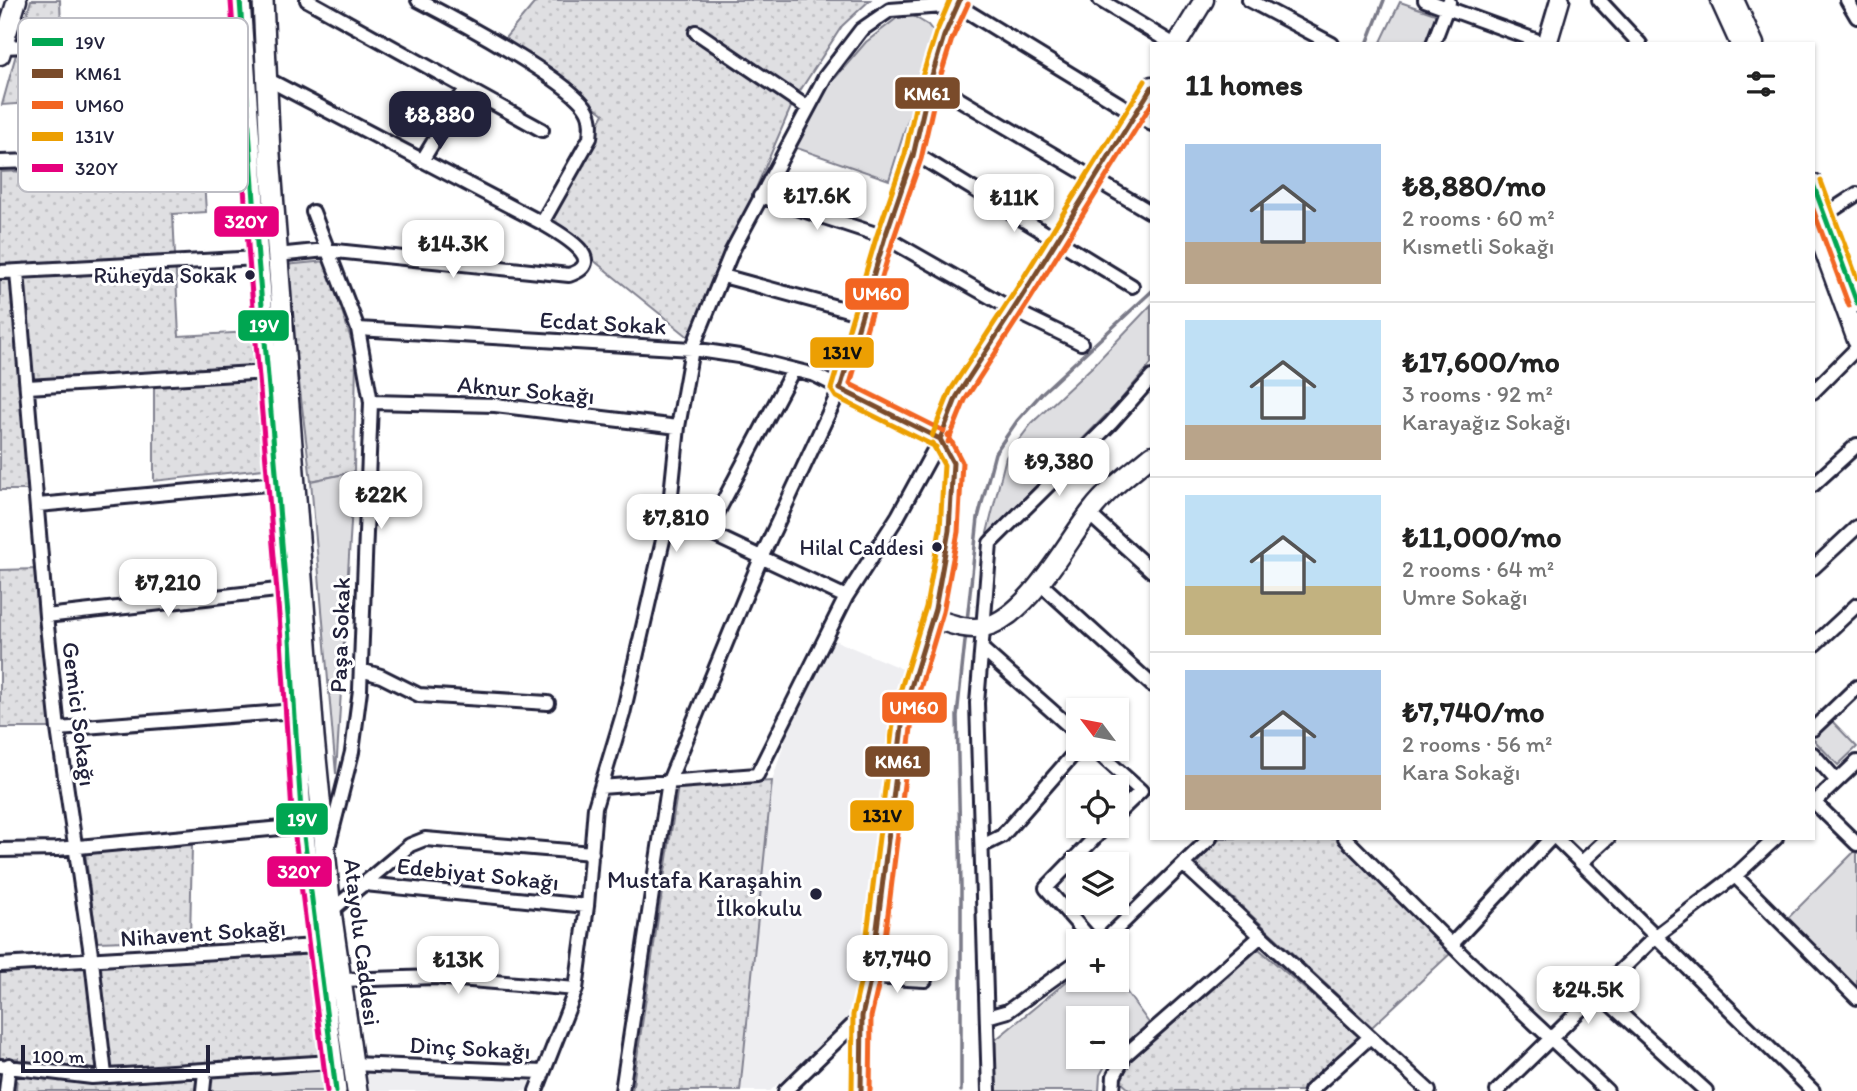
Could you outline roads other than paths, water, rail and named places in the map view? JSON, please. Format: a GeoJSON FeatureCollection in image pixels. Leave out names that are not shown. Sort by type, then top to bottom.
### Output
{"type":"FeatureCollection","features":[{"type":"Feature","properties":{"kind":"main road","name":"Atayolu Caddesi"},"geometry":{"type":"LineString","coordinates":[[240,0],[241,18]]}},
{"type":"Feature","properties":{"kind":"main road","name":"Atayolu Caddesi"},"geometry":{"type":"LineString","coordinates":[[263,0],[267,79],[268,372],[303,826],[336,1091]]}},
{"type":"Feature","properties":{"kind":"main road","name":"Atayolu Caddesi"},"geometry":{"type":"LineString","coordinates":[[248,111],[251,155],[267,257],[331,911],[357,1091]]}},
{"type":"Feature","properties":{"kind":"street"},"geometry":{"type":"LineString","coordinates":[[1,51],[17,0]]}},
{"type":"Feature","properties":{"kind":"street"},"geometry":{"type":"LineString","coordinates":[[307,0],[542,130]]}},
{"type":"Feature","properties":{"kind":"street"},"geometry":{"type":"LineString","coordinates":[[418,0],[524,60],[572,93],[587,110],[591,123],[590,138],[542,223]]}},
{"type":"Feature","properties":{"kind":"street"},"geometry":{"type":"LineString","coordinates":[[1100,0],[1172,42]]}},
{"type":"Feature","properties":{"kind":"street"},"geometry":{"type":"LineString","coordinates":[[1176,42],[1204,0]]}},
{"type":"Feature","properties":{"kind":"street"},"geometry":{"type":"LineString","coordinates":[[1249,0],[1328,42]]}},
{"type":"Feature","properties":{"kind":"street"},"geometry":{"type":"LineString","coordinates":[[1426,0],[1449,4],[1542,42]]}},
{"type":"Feature","properties":{"kind":"street"},"geometry":{"type":"LineString","coordinates":[[1548,42],[1560,0]]}},
{"type":"Feature","properties":{"kind":"street"},"geometry":{"type":"LineString","coordinates":[[1598,0],[1638,42]]}},
{"type":"Feature","properties":{"kind":"street"},"geometry":{"type":"LineString","coordinates":[[1720,0],[1739,42]]}},
{"type":"Feature","properties":{"kind":"street"},"geometry":{"type":"LineString","coordinates":[[1734,0],[1753,42]]}},
{"type":"Feature","properties":{"kind":"street"},"geometry":{"type":"LineString","coordinates":[[1847,0],[1857,17]]}},
{"type":"Feature","properties":{"kind":"street"},"geometry":{"type":"LineString","coordinates":[[621,1091],[669,781],[761,558],[840,388],[885,237],[914,153],[930,82],[944,36],[959,3]]}},
{"type":"Feature","properties":{"kind":"street"},"geometry":{"type":"LineString","coordinates":[[536,1091],[576,989],[587,906],[595,807],[623,715],[669,514],[678,427],[692,349],[733,251],[825,77],[861,30],[890,10],[907,5],[959,3],[1150,123]]}},
{"type":"Feature","properties":{"kind":"street"},"geometry":{"type":"LineString","coordinates":[[1434,42],[1449,4]]}},
{"type":"Feature","properties":{"kind":"street"},"geometry":{"type":"LineString","coordinates":[[696,32],[808,108]]}},
{"type":"Feature","properties":{"kind":"street"},"geometry":{"type":"LineString","coordinates":[[0,272],[267,257],[326,250],[569,275],[582,267],[583,254],[580,248],[563,235],[267,79]]}},
{"type":"Feature","properties":{"kind":"street"},"geometry":{"type":"LineString","coordinates":[[930,82],[1150,212]]}},
{"type":"Feature","properties":{"kind":"street"},"geometry":{"type":"LineString","coordinates":[[422,161],[466,88]]}},
{"type":"Feature","properties":{"kind":"street"},"geometry":{"type":"LineString","coordinates":[[601,787],[757,775],[846,597],[898,516],[940,439],[957,396],[1150,89]]}},
{"type":"Feature","properties":{"kind":"street"},"geometry":{"type":"LineString","coordinates":[[914,153],[1132,286]]}},
{"type":"Feature","properties":{"kind":"street"},"geometry":{"type":"LineString","coordinates":[[0,162],[18,161]]}},
{"type":"Feature","properties":{"kind":"street"},"geometry":{"type":"LineString","coordinates":[[1816,222],[1857,194]]}},
{"type":"Feature","properties":{"kind":"street"},"geometry":{"type":"LineString","coordinates":[[760,196],[885,237],[1013,310],[1081,343]]}},
{"type":"Feature","properties":{"kind":"street","name":"Paşa Sokak"},"geometry":{"type":"LineString","coordinates":[[313,212],[358,329],[370,402],[361,670],[352,752],[326,857]]}},
{"type":"Feature","properties":{"kind":"street"},"geometry":{"type":"LineString","coordinates":[[1816,222],[1857,303]]}},
{"type":"Feature","properties":{"kind":"street"},"geometry":{"type":"LineString","coordinates":[[1816,222],[1857,340]]}},
{"type":"Feature","properties":{"kind":"street","name":"Gemici Sokağı"},"geometry":{"type":"LineString","coordinates":[[18,272],[58,729],[92,961],[99,1076],[90,1091]]}},
{"type":"Feature","properties":{"kind":"street"},"geometry":{"type":"LineString","coordinates":[[723,276],[862,314]]}},
{"type":"Feature","properties":{"kind":"street","name":"Ecdat Sokak"},"geometry":{"type":"LineString","coordinates":[[358,329],[692,349],[739,356],[815,375],[940,439]]}},
{"type":"Feature","properties":{"kind":"street"},"geometry":{"type":"LineString","coordinates":[[1815,390],[1857,348]]}},
{"type":"Feature","properties":{"kind":"street"},"geometry":{"type":"LineString","coordinates":[[707,532],[793,370]]}},
{"type":"Feature","properties":{"kind":"street"},"geometry":{"type":"LineString","coordinates":[[28,387],[268,372]]}},
{"type":"Feature","properties":{"kind":"street"},"geometry":{"type":"LineString","coordinates":[[1066,723],[982,649],[973,627],[990,543],[1111,423],[1150,379]]}},
{"type":"Feature","properties":{"kind":"street","name":"Aknur Sokağı"},"geometry":{"type":"LineString","coordinates":[[370,402],[495,405],[678,427]]}},
{"type":"Feature","properties":{"kind":"street"},"geometry":{"type":"LineString","coordinates":[[861,1091],[862,1016],[871,977],[904,710],[932,618],[949,530],[953,463],[940,439]]}},
{"type":"Feature","properties":{"kind":"street"},"geometry":{"type":"LineString","coordinates":[[1815,483],[1857,445]]}},
{"type":"Feature","properties":{"kind":"street"},"geometry":{"type":"LineString","coordinates":[[932,618],[973,627],[997,622],[1024,603],[1089,514],[1150,457]]}},
{"type":"Feature","properties":{"kind":"street"},"geometry":{"type":"LineString","coordinates":[[38,505],[277,483]]}},
{"type":"Feature","properties":{"kind":"street"},"geometry":{"type":"LineString","coordinates":[[669,514],[846,597]]}},
{"type":"Feature","properties":{"kind":"street"},"geometry":{"type":"LineString","coordinates":[[1089,514],[1150,569]]}},
{"type":"Feature","properties":{"kind":"street"},"geometry":{"type":"LineString","coordinates":[[1815,566],[1857,527]]}},
{"type":"Feature","properties":{"kind":"street"},"geometry":{"type":"LineString","coordinates":[[1040,583],[1150,683]]}},
{"type":"Feature","properties":{"kind":"street"},"geometry":{"type":"LineString","coordinates":[[46,615],[286,589]]}},
{"type":"Feature","properties":{"kind":"street"},"geometry":{"type":"LineString","coordinates":[[1815,644],[1857,605]]}},
{"type":"Feature","properties":{"kind":"street"},"geometry":{"type":"LineString","coordinates":[[982,649],[977,703],[989,1091]]}},
{"type":"Feature","properties":{"kind":"street"},"geometry":{"type":"LineString","coordinates":[[361,670],[381,676],[419,695],[548,703]]}},
{"type":"Feature","properties":{"kind":"street"},"geometry":{"type":"LineString","coordinates":[[1815,727],[1857,687]]}},
{"type":"Feature","properties":{"kind":"street"},"geometry":{"type":"LineString","coordinates":[[58,729],[295,711]]}},
{"type":"Feature","properties":{"kind":"street"},"geometry":{"type":"LineString","coordinates":[[1815,756],[1837,781]]}},
{"type":"Feature","properties":{"kind":"street"},"geometry":{"type":"LineString","coordinates":[[982,846],[1002,836],[1068,761]]}},
{"type":"Feature","properties":{"kind":"street"},"geometry":{"type":"LineString","coordinates":[[1107,761],[1150,798]]}},
{"type":"Feature","properties":{"kind":"street"},"geometry":{"type":"LineString","coordinates":[[1815,802],[1857,762]]}},
{"type":"Feature","properties":{"kind":"street"},"geometry":{"type":"LineString","coordinates":[[1129,803],[1141,791]]}},
{"type":"Feature","properties":{"kind":"street"},"geometry":{"type":"LineString","coordinates":[[1815,804],[1857,844]]}},
{"type":"Feature","properties":{"kind":"street"},"geometry":{"type":"LineString","coordinates":[[0,850],[76,847],[303,826]]}},
{"type":"Feature","properties":{"kind":"street"},"geometry":{"type":"LineString","coordinates":[[1082,929],[1046,888],[1094,838]]}},
{"type":"Feature","properties":{"kind":"street"},"geometry":{"type":"LineString","coordinates":[[331,911],[410,845],[425,839],[592,853]]}},
{"type":"Feature","properties":{"kind":"street"},"geometry":{"type":"LineString","coordinates":[[1347,840],[1607,1091]]}},
{"type":"Feature","properties":{"kind":"street"},"geometry":{"type":"LineString","coordinates":[[1452,944],[1551,840]]}},
{"type":"Feature","properties":{"kind":"street"},"geometry":{"type":"LineString","coordinates":[[1555,840],[1814,1091]]}},
{"type":"Feature","properties":{"kind":"street"},"geometry":{"type":"LineString","coordinates":[[1581,863],[1606,840]]}},
{"type":"Feature","properties":{"kind":"street"},"geometry":{"type":"LineString","coordinates":[[1499,1090],[1657,936],[1735,876],[1774,840]]}},
{"type":"Feature","properties":{"kind":"street"},"geometry":{"type":"LineString","coordinates":[[1117,929],[1184,865],[1203,841]]}},
{"type":"Feature","properties":{"kind":"street"},"geometry":{"type":"LineString","coordinates":[[1184,865],[1429,1091]]}},
{"type":"Feature","properties":{"kind":"street"},"geometry":{"type":"LineString","coordinates":[[1735,876],[1857,998]]}},
{"type":"Feature","properties":{"kind":"street","name":"Edebiyat Sokağı"},"geometry":{"type":"LineString","coordinates":[[365,884],[587,906]]}},
{"type":"Feature","properties":{"kind":"street"},"geometry":{"type":"LineString","coordinates":[[1113,1091],[1114,1076],[1125,1055],[1261,936]]}},
{"type":"Feature","properties":{"kind":"street","name":"Nihavent Sokağı"},"geometry":{"type":"LineString","coordinates":[[0,965],[317,946]]}},
{"type":"Feature","properties":{"kind":"street"},"geometry":{"type":"LineString","coordinates":[[987,1017],[1008,1011],[1066,970]]}},
{"type":"Feature","properties":{"kind":"street"},"geometry":{"type":"LineString","coordinates":[[341,980],[435,977],[576,989]]}},
{"type":"Feature","properties":{"kind":"street"},"geometry":{"type":"LineString","coordinates":[[871,977],[925,981]]}},
{"type":"Feature","properties":{"kind":"street"},"geometry":{"type":"LineString","coordinates":[[1598,993],[1706,1091]]}},
{"type":"Feature","properties":{"kind":"street"},"geometry":{"type":"LineString","coordinates":[[785,1091],[862,1016]]}},
{"type":"Feature","properties":{"kind":"street"},"geometry":{"type":"LineString","coordinates":[[1310,1091],[1370,1037]]}},
{"type":"Feature","properties":{"kind":"street"},"geometry":{"type":"LineString","coordinates":[[6,1091],[4,1065],[99,1076],[205,1072],[332,1062]]}},
{"type":"Feature","properties":{"kind":"street","name":"Dinç Sokağı"},"geometry":{"type":"LineString","coordinates":[[353,1064],[543,1072]]}},
{"type":"Feature","properties":{"kind":"street"},"geometry":{"type":"LineString","coordinates":[[203,1091],[205,1072]]}},
{"type":"Feature","properties":{"kind":"waterway"},"geometry":{"type":"LineString","coordinates":[[1368,42],[1384,0]]}},
{"type":"Feature","properties":{"kind":"waterway"},"geometry":{"type":"LineString","coordinates":[[967,621],[978,518],[995,453],[1017,421],[1042,393],[1150,293]]}},
{"type":"Feature","properties":{"kind":"waterway"},"geometry":{"type":"LineString","coordinates":[[961,1091],[961,886],[957,716],[966,632]]}},
{"type":"Feature","properties":{"kind":"place","name":"Rüheyda Sokak"},"geometry":{"type":"Point","coordinates":[250,275]}},
{"type":"Feature","properties":{"kind":"place","name":"Hilal Caddesi"},"geometry":{"type":"Point","coordinates":[937,547]}},
{"type":"Feature","properties":{"kind":"place","name":"Mustafa Karaşahin İlkokulu"},"geometry":{"type":"Point","coordinates":[816,894]}}]}
